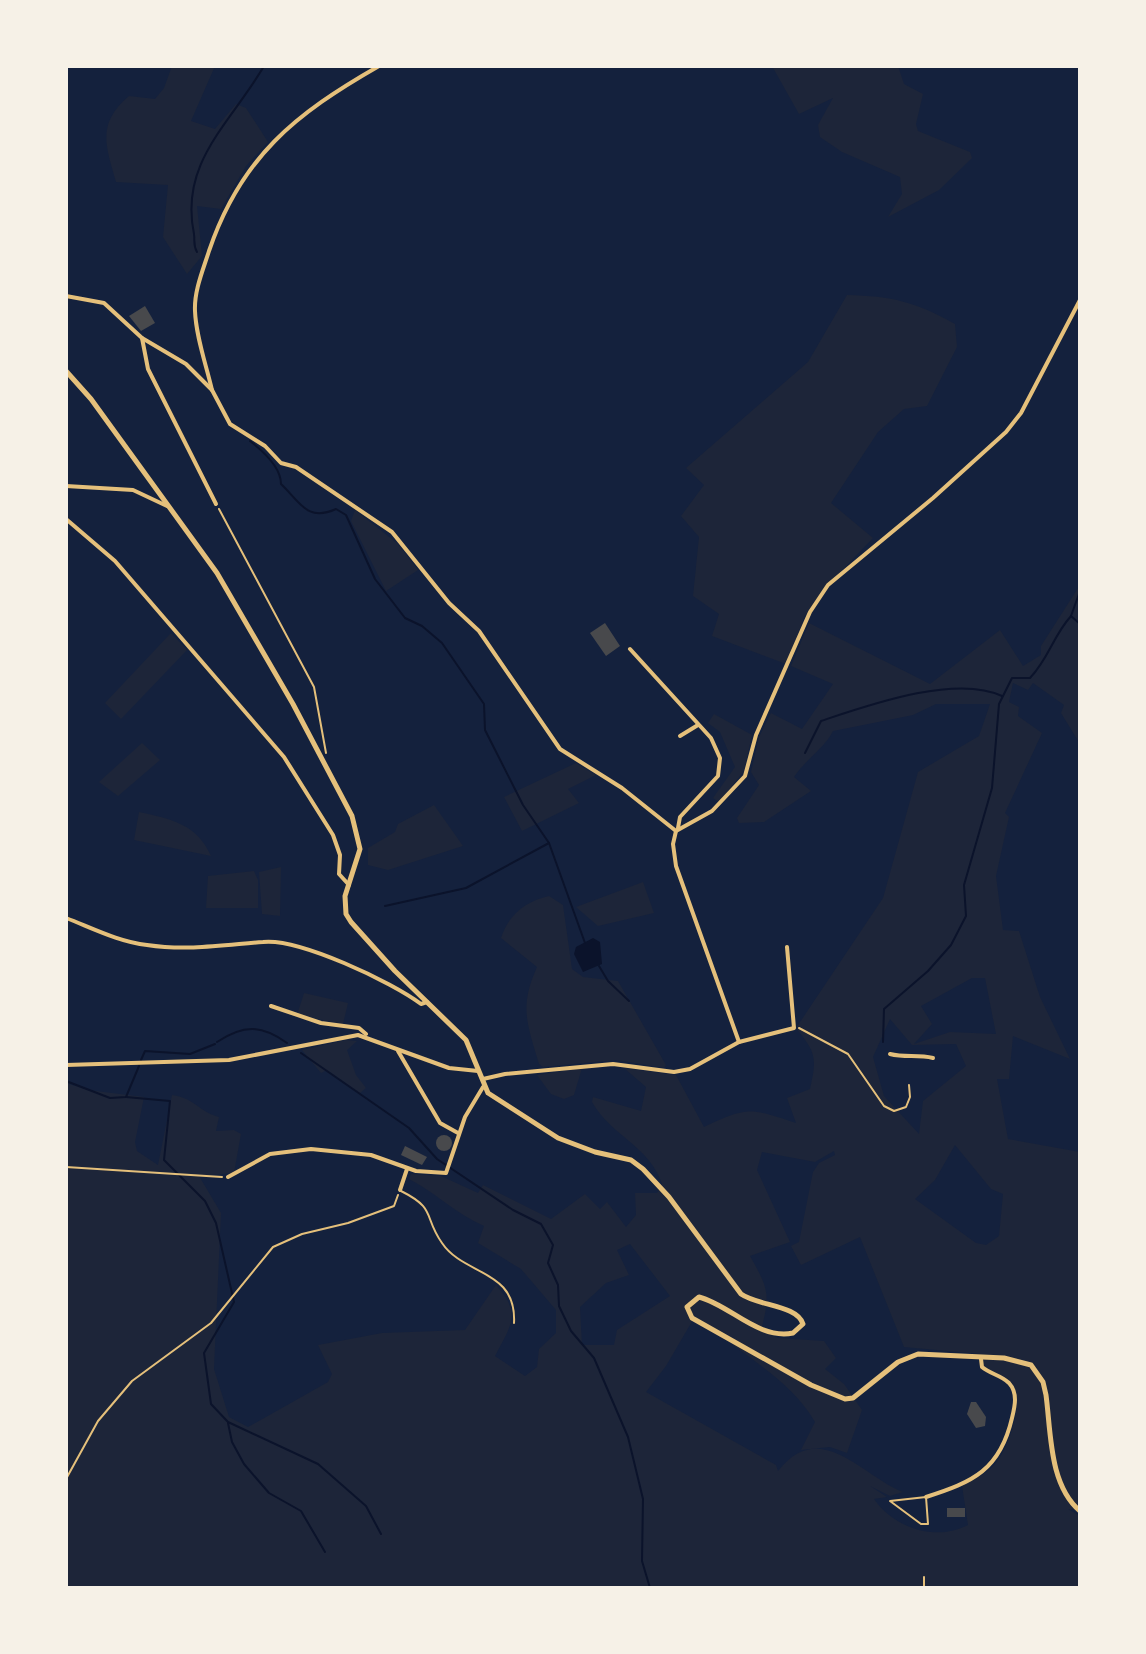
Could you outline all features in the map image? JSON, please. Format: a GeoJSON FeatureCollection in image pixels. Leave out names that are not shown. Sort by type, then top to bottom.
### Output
{"type":"FeatureCollection","features":[{"type":"Feature","properties":{"kind":"street"},"geometry":{"type":"LineString","coordinates":[[379,66],[324,99],[266,148],[240,181],[223,210],[196,298],[197,325],[212,390],[230,424],[265,446],[281,463],[296,467],[392,532],[449,603],[479,631],[560,749],[622,788],[677,829]]}},
{"type":"Feature","properties":{"kind":"street"},"geometry":{"type":"LineString","coordinates":[[66,296],[104,303],[142,338],[186,364],[212,390]]}},
{"type":"Feature","properties":{"kind":"street"},"geometry":{"type":"LineString","coordinates":[[677,829],[712,811],[745,776],[756,735],[810,612],[828,585],[933,498],[1006,432],[1021,413],[1080,300]]}},
{"type":"Feature","properties":{"kind":"street"},"geometry":{"type":"LineString","coordinates":[[142,338],[148,369],[216,504]]}},
{"type":"Feature","properties":{"kind":"street"},"geometry":{"type":"LineString","coordinates":[[66,371],[91,399],[171,507],[255,638],[355,823],[360,855],[345,906],[351,922],[470,1045],[482,1084],[506,1106],[558,1138],[595,1152],[631,1160],[643,1169],[669,1197],[741,1294],[750,1300],[796,1314],[803,1324],[793,1333],[779,1334],[750,1324],[699,1297],[687,1307],[692,1318],[811,1385],[845,1399],[860,1395],[898,1362],[918,1354],[1018,1360],[1038,1372],[1046,1395],[1060,1482],[1068,1501],[1080,1511]]}},
{"type":"Feature","properties":{"kind":"street"},"geometry":{"type":"LineString","coordinates":[[66,486],[133,490],[171,507]]}},
{"type":"Feature","properties":{"kind":"street"},"geometry":{"type":"LineString","coordinates":[[66,519],[115,561],[284,757],[333,835],[340,855],[339,874],[349,885]]}},
{"type":"Feature","properties":{"kind":"street"},"geometry":{"type":"LineString","coordinates":[[630,649],[699,724],[718,750],[720,768],[713,783],[680,817],[673,844],[676,866],[739,1042]]}},
{"type":"Feature","properties":{"kind":"street"},"geometry":{"type":"LineString","coordinates":[[680,736],[699,724]]}},
{"type":"Feature","properties":{"kind":"street"},"geometry":{"type":"LineString","coordinates":[[66,918],[132,943],[150,946],[209,948],[265,941],[330,958],[390,983],[421,1004],[427,1002]]}},
{"type":"Feature","properties":{"kind":"street"},"geometry":{"type":"LineString","coordinates":[[228,1177],[270,1154],[311,1149],[379,1157],[407,1169],[446,1173],[458,1133],[482,1084],[505,1074],[613,1064],[674,1072],[690,1069],[739,1042],[794,1028],[787,947]]}},
{"type":"Feature","properties":{"kind":"street"},"geometry":{"type":"LineString","coordinates":[[271,1006],[321,1023],[359,1028],[367,1036],[398,1051],[449,1068],[478,1071]]}},
{"type":"Feature","properties":{"kind":"street"},"geometry":{"type":"LineString","coordinates":[[66,1065],[229,1060],[346,1036],[367,1036]]}},
{"type":"Feature","properties":{"kind":"street"},"geometry":{"type":"LineString","coordinates":[[398,1051],[440,1123],[458,1133]]}},
{"type":"Feature","properties":{"kind":"street"},"geometry":{"type":"LineString","coordinates":[[890,1054],[904,1057],[919,1054],[933,1058]]}},
{"type":"Feature","properties":{"kind":"street"},"geometry":{"type":"LineString","coordinates":[[400,1190],[407,1169]]}},
{"type":"Feature","properties":{"kind":"street"},"geometry":{"type":"LineString","coordinates":[[926,1497],[976,1477],[996,1459],[1005,1443],[1016,1400],[1014,1391],[1004,1379],[982,1367],[981,1359]]}},
{"type":"Feature","properties":{"kind":"lane"},"geometry":{"type":"LineString","coordinates":[[400,1190],[423,1202],[448,1250],[498,1282],[510,1296],[514,1323]]}},
{"type":"Feature","properties":{"kind":"lane"},"geometry":{"type":"LineString","coordinates":[[926,1497],[928,1524],[913,1520],[890,1501],[894,1501],[926,1497]]}},
{"type":"Feature","properties":{"kind":"path"},"geometry":{"type":"LineString","coordinates":[[216,504],[314,687],[327,760]]}},
{"type":"Feature","properties":{"kind":"path"},"geometry":{"type":"LineString","coordinates":[[798,1028],[848,1054],[884,1106],[894,1111],[906,1107],[910,1097],[909,1085]]}},
{"type":"Feature","properties":{"kind":"path"},"geometry":{"type":"LineString","coordinates":[[66,1167],[228,1177]]}},
{"type":"Feature","properties":{"kind":"path"},"geometry":{"type":"LineString","coordinates":[[66,1479],[98,1421],[132,1381],[211,1323],[273,1247],[302,1234],[394,1206],[400,1190]]}},
{"type":"Feature","properties":{"kind":"path"},"geometry":{"type":"LineString","coordinates":[[924,1577],[924,1588]]}},
{"type":"Feature","properties":{"kind":"shaded area"},"geometry":{"type":"Polygon","coordinates":[[[172,66],[215,66],[191,121],[215,129],[236,104],[246,108],[268,142],[246,166],[221,209],[197,206],[202,256],[187,274],[163,237],[168,185],[116,182],[106,136],[112,116],[119,106],[129,96],[155,99],[164,88],[172,66]]]}},
{"type":"Feature","properties":{"kind":"shaded area"},"geometry":{"type":"Polygon","coordinates":[[[772,66],[898,66],[904,84],[923,94],[916,124],[918,131],[970,152],[972,158],[939,190],[888,217],[902,194],[900,177],[842,152],[820,137],[818,125],[833,98],[799,114],[772,66]]]}},
{"type":"Feature","properties":{"kind":"shaded area"},"geometry":{"type":"Polygon","coordinates":[[[847,295],[891,299],[928,310],[955,324],[957,347],[927,406],[904,409],[878,432],[831,503],[873,538],[828,585],[805,616],[786,664],[712,636],[719,614],[693,596],[699,537],[681,516],[704,485],[686,468],[808,362],[847,295]]]}},
{"type":"Feature","properties":{"kind":"shaded area"},"geometry":{"type":"Polygon","coordinates":[[[355,510],[398,544],[418,570],[386,591],[351,521],[355,510]]]}},
{"type":"Feature","properties":{"kind":"shaded area"},"geometry":{"type":"Polygon","coordinates":[[[1080,585],[1080,744],[1061,713],[1064,705],[1033,683],[1028,690],[1013,683],[1009,702],[1019,707],[1018,716],[1042,733],[1005,813],[1009,817],[996,876],[1003,930],[1019,931],[1040,997],[1070,1059],[1013,1036],[1009,1079],[997,1079],[1008,1139],[1080,1152],[1080,1510],[1068,1509],[1080,1516],[1080,1588],[66,1588],[66,1083],[88,1090],[144,1097],[135,1142],[137,1151],[158,1165],[172,1095],[187,1099],[219,1117],[216,1131],[234,1130],[241,1134],[234,1173],[199,1176],[221,1213],[214,1369],[229,1417],[248,1427],[328,1382],[332,1374],[318,1345],[382,1333],[465,1330],[496,1285],[509,1304],[511,1320],[495,1356],[525,1376],[537,1367],[539,1349],[556,1333],[556,1310],[521,1269],[478,1243],[484,1226],[409,1179],[411,1174],[441,1176],[478,1193],[483,1185],[551,1219],[585,1194],[600,1209],[607,1202],[626,1227],[636,1215],[635,1193],[657,1193],[662,1184],[648,1160],[600,1114],[592,1102],[593,1097],[641,1111],[646,1087],[624,1068],[676,1075],[704,1127],[731,1115],[750,1112],[769,1114],[796,1123],[787,1098],[810,1089],[814,1062],[808,1044],[796,1028],[883,898],[918,772],[979,736],[990,704],[936,704],[913,715],[833,731],[794,777],[811,791],[764,822],[739,823],[737,818],[759,785],[751,772],[759,737],[771,713],[802,729],[833,684],[791,666],[809,623],[930,684],[1000,630],[1023,666],[1041,655],[1041,646],[1080,585]],[[972,978],[921,1006],[932,1024],[914,1044],[950,1032],[996,1034],[985,978],[972,978]],[[890,1019],[873,1057],[884,1096],[919,1134],[923,1101],[966,1066],[956,1044],[912,1045],[890,1019]],[[955,1145],[935,1180],[915,1199],[976,1243],[986,1245],[999,1236],[1003,1194],[991,1189],[955,1145]],[[834,1151],[815,1162],[762,1152],[757,1170],[790,1242],[750,1256],[766,1292],[761,1330],[778,1338],[824,1341],[836,1358],[825,1369],[844,1384],[862,1410],[847,1453],[830,1447],[810,1449],[841,1455],[903,1492],[890,1496],[870,1486],[887,1497],[874,1499],[893,1518],[929,1532],[956,1530],[968,1525],[962,1486],[991,1468],[1007,1443],[1016,1410],[1015,1390],[1005,1377],[984,1366],[980,1354],[904,1347],[860,1237],[801,1265],[791,1246],[799,1242],[813,1172],[819,1163],[835,1155],[834,1151]],[[630,1244],[617,1250],[629,1275],[606,1283],[580,1307],[582,1345],[614,1345],[617,1330],[670,1296],[630,1244]],[[694,1318],[666,1366],[646,1392],[776,1465],[778,1471],[794,1456],[809,1449],[801,1450],[815,1422],[808,1410],[778,1380],[733,1345],[734,1338],[694,1318]]]}},
{"type":"Feature","properties":{"kind":"shaded area"},"geometry":{"type":"Polygon","coordinates":[[[171,633],[187,650],[121,719],[105,703],[171,633]]]}},
{"type":"Feature","properties":{"kind":"shaded area"},"geometry":{"type":"Polygon","coordinates":[[[714,714],[752,735],[744,771],[719,802],[713,798],[735,767],[720,732],[708,723],[714,714]]]}},
{"type":"Feature","properties":{"kind":"shaded area"},"geometry":{"type":"Polygon","coordinates":[[[142,743],[160,760],[118,796],[99,782],[142,743]]]}},
{"type":"Feature","properties":{"kind":"shaded area"},"geometry":{"type":"Polygon","coordinates":[[[576,763],[596,775],[568,789],[579,803],[522,831],[504,797],[576,763]]]}},
{"type":"Feature","properties":{"kind":"shaded area"},"geometry":{"type":"Polygon","coordinates":[[[434,805],[463,846],[388,870],[368,865],[368,848],[395,832],[398,824],[434,805]]]}},
{"type":"Feature","properties":{"kind":"shaded area"},"geometry":{"type":"Polygon","coordinates":[[[139,812],[191,830],[211,856],[134,840],[139,812]]]}},
{"type":"Feature","properties":{"kind":"shaded area"},"geometry":{"type":"Polygon","coordinates":[[[281,867],[280,916],[262,914],[259,872],[281,867]]]}},
{"type":"Feature","properties":{"kind":"shaded area"},"geometry":{"type":"Polygon","coordinates":[[[254,871],[258,880],[258,908],[206,908],[208,876],[254,871]]]}},
{"type":"Feature","properties":{"kind":"shaded area"},"geometry":{"type":"Polygon","coordinates":[[[643,882],[654,913],[598,926],[576,907],[643,882]]]}},
{"type":"Feature","properties":{"kind":"shaded area"},"geometry":{"type":"Polygon","coordinates":[[[549,896],[563,905],[572,969],[583,977],[618,981],[666,1065],[664,1068],[616,1060],[543,1067],[539,1064],[527,1015],[528,993],[537,967],[501,938],[508,922],[519,910],[549,896]]]}},
{"type":"Feature","properties":{"kind":"shaded area"},"geometry":{"type":"Polygon","coordinates":[[[593,938],[600,942],[602,964],[583,972],[574,954],[576,947],[593,938]]]}},
{"type":"Feature","properties":{"kind":"shaded area"},"geometry":{"type":"Polygon","coordinates":[[[304,993],[348,1003],[343,1024],[297,1015],[304,993]]]}},
{"type":"Feature","properties":{"kind":"shaded area"},"geometry":{"type":"Polygon","coordinates":[[[346,1040],[357,1041],[347,1050],[356,1075],[366,1088],[360,1093],[327,1070],[321,1073],[302,1050],[346,1040]]]}},
{"type":"Feature","properties":{"kind":"shaded area"},"geometry":{"type":"Polygon","coordinates":[[[582,1068],[574,1095],[564,1099],[551,1094],[537,1075],[582,1068]]]}},
{"type":"Feature","properties":{"kind":"building"},"geometry":{"type":"Polygon","coordinates":[[[145,306],[155,323],[141,331],[129,316],[145,306]]]}},
{"type":"Feature","properties":{"kind":"building"},"geometry":{"type":"Polygon","coordinates":[[[605,623],[620,646],[606,656],[590,633],[605,623]]]}},
{"type":"Feature","properties":{"kind":"building"},"geometry":{"type":"Polygon","coordinates":[[[441,1135],[447,1135],[452,1143],[450,1149],[441,1151],[436,1146],[436,1140],[441,1135]]]}},
{"type":"Feature","properties":{"kind":"building"},"geometry":{"type":"Polygon","coordinates":[[[405,1146],[427,1157],[422,1165],[401,1155],[405,1146]]]}},
{"type":"Feature","properties":{"kind":"building"},"geometry":{"type":"Polygon","coordinates":[[[971,1402],[976,1402],[986,1417],[985,1426],[976,1428],[967,1414],[971,1402]]]}},
{"type":"Feature","properties":{"kind":"building"},"geometry":{"type":"Polygon","coordinates":[[[947,1508],[965,1508],[965,1517],[947,1517],[947,1508]]]}},
{"type":"Feature","properties":{"kind":"waterway"},"geometry":{"type":"LineString","coordinates":[[197,252],[191,208],[201,164],[223,125],[264,66]]}},
{"type":"Feature","properties":{"kind":"waterway"},"geometry":{"type":"LineString","coordinates":[[250,441],[270,460],[281,484],[305,508],[318,513],[336,509],[346,515],[375,579],[405,618],[422,626],[442,643],[484,704],[485,730],[523,805],[549,843],[585,943]]}},
{"type":"Feature","properties":{"kind":"waterway"},"geometry":{"type":"LineString","coordinates":[[1080,591],[1071,616],[1080,624]]}},
{"type":"Feature","properties":{"kind":"waterway"},"geometry":{"type":"LineString","coordinates":[[883,1042],[884,1009],[928,971],[951,945],[966,916],[964,885],[992,788],[999,704],[1012,678],[1030,678],[1071,616]]}},
{"type":"Feature","properties":{"kind":"waterway"},"geometry":{"type":"LineString","coordinates":[[805,753],[821,721],[863,707],[912,694],[961,688],[1002,696]]}},
{"type":"Feature","properties":{"kind":"waterway"},"geometry":{"type":"LineString","coordinates":[[385,906],[466,888],[549,843]]}},
{"type":"Feature","properties":{"kind":"waterway"},"geometry":{"type":"LineString","coordinates":[[599,966],[608,981],[629,1001]]}},
{"type":"Feature","properties":{"kind":"waterway"},"geometry":{"type":"LineString","coordinates":[[217,1042],[236,1032],[253,1029],[287,1043]]}},
{"type":"Feature","properties":{"kind":"waterway"},"geometry":{"type":"LineString","coordinates":[[141,1060],[145,1051],[190,1054],[215,1044]]}},
{"type":"Feature","properties":{"kind":"waterway"},"geometry":{"type":"LineString","coordinates":[[301,1053],[409,1128],[437,1159],[513,1210],[541,1224],[553,1245],[548,1263],[558,1285],[559,1306],[571,1331],[594,1358],[628,1437],[643,1499],[642,1561],[650,1588]]}},
{"type":"Feature","properties":{"kind":"waterway"},"geometry":{"type":"LineString","coordinates":[[66,1081],[110,1098],[126,1097],[139,1066]]}},
{"type":"Feature","properties":{"kind":"waterway"},"geometry":{"type":"LineString","coordinates":[[126,1097],[170,1101],[164,1160],[205,1201],[216,1223],[234,1302],[204,1353],[211,1404],[228,1422],[318,1464],[366,1506],[381,1534]]}},
{"type":"Feature","properties":{"kind":"waterway"},"geometry":{"type":"LineString","coordinates":[[228,1423],[232,1442],[244,1464],[269,1493],[301,1511],[325,1552]]}}]}
